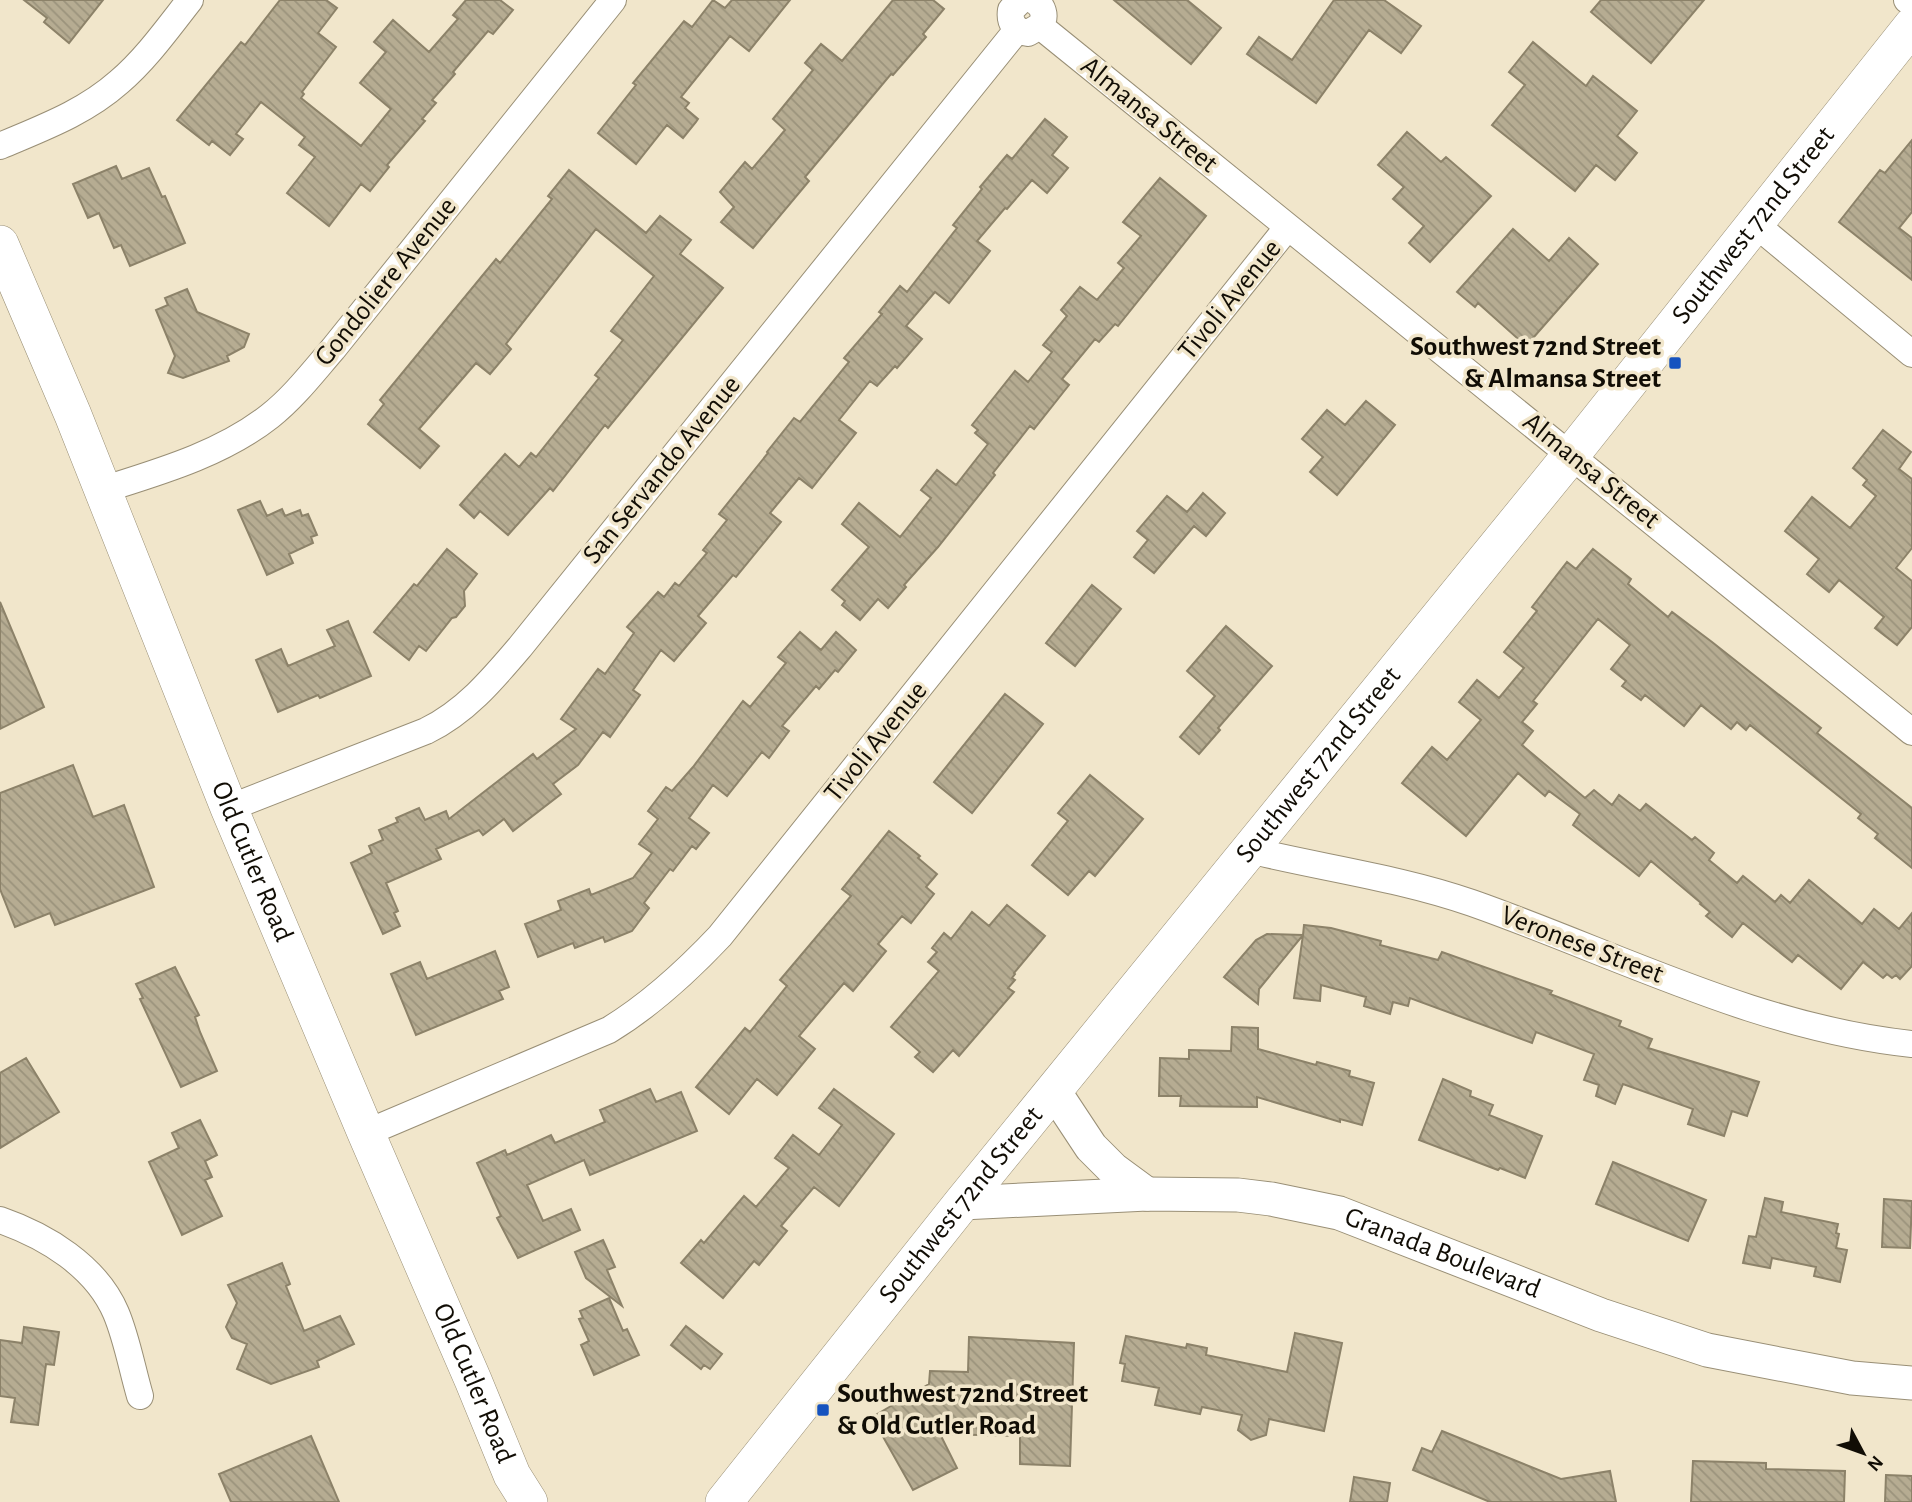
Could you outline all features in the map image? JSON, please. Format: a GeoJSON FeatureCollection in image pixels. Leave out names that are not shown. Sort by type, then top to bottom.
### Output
{"type":"FeatureCollection","features":[{"type":"Feature","properties":{"kind":"main road","name":"Southwest 72nd Street"},"geometry":{"type":"LineString","coordinates":[[724,1502],[962,1203],[1571,456],[1912,26]]}},
{"type":"Feature","properties":{"kind":"main road","name":"Old Cutler Road"},"geometry":{"type":"LineString","coordinates":[[0,243],[229,808],[420,1256],[517,1493]]}},
{"type":"Feature","properties":{"kind":"street"},"geometry":{"type":"LineString","coordinates":[[0,146],[62,120],[118,83],[148,53],[190,0]]}},
{"type":"Feature","properties":{"kind":"street","name":"Gondoliere Avenue"},"geometry":{"type":"LineString","coordinates":[[102,490],[195,458],[253,429],[288,400],[333,349],[613,0]]}},
{"type":"Feature","properties":{"kind":"street"},"geometry":{"type":"LineString","coordinates":[[1907,0],[1912,2]]}},
{"type":"Feature","properties":{"kind":"street","name":"Almansa Street"},"geometry":{"type":"LineString","coordinates":[[1026,8],[1287,228],[1912,732]]}},
{"type":"Feature","properties":{"kind":"street","name":"San Servando Avenue"},"geometry":{"type":"LineString","coordinates":[[229,808],[426,731],[445,722],[475,697],[528,636],[1026,8]]}},
{"type":"Feature","properties":{"kind":"street"},"geometry":{"type":"LineString","coordinates":[[1755,224],[1912,354]]}},
{"type":"Feature","properties":{"kind":"street","name":"Tivoli Avenue"},"geometry":{"type":"LineString","coordinates":[[366,1133],[609,1030],[635,1014],[703,955],[729,926],[1287,228]]}},
{"type":"Feature","properties":{"kind":"street","name":"Veronese Street"},"geometry":{"type":"LineString","coordinates":[[1249,850],[1441,893],[1767,1014],[1841,1033],[1912,1044]]}},
{"type":"Feature","properties":{"kind":"street"},"geometry":{"type":"LineString","coordinates":[[1054,1091],[1091,1147],[1113,1169],[1147,1194]]}},
{"type":"Feature","properties":{"kind":"street","name":"Granada Boulevard"},"geometry":{"type":"LineString","coordinates":[[962,1203],[1147,1194],[1238,1195],[1271,1199],[1339,1213],[1601,1315],[1707,1350],[1852,1378],[1912,1383]]}},
{"type":"Feature","properties":{"kind":"street"},"geometry":{"type":"LineString","coordinates":[[0,1220],[49,1242],[75,1261],[97,1284],[115,1311],[140,1396]]}},
{"type":"Feature","properties":{"kind":"building"},"geometry":{"type":"Polygon","coordinates":[[[24,0],[103,0],[69,43],[44,22],[47,18],[24,0]]]}},
{"type":"Feature","properties":{"kind":"building"},"geometry":{"type":"Polygon","coordinates":[[[280,0],[326,0],[337,8],[318,33],[336,47],[302,92],[304,94],[301,98],[361,146],[391,109],[360,83],[386,52],[374,42],[393,20],[429,52],[458,19],[453,15],[466,0],[500,0],[513,10],[493,34],[488,31],[453,72],[455,74],[432,100],[436,103],[422,119],[425,121],[387,165],[389,167],[370,191],[361,184],[329,226],[287,193],[315,157],[299,145],[305,137],[261,102],[236,134],[243,139],[230,155],[212,141],[209,145],[177,120],[241,42],[245,45],[280,0]]]}},
{"type":"Feature","properties":{"kind":"building"},"geometry":{"type":"Polygon","coordinates":[[[713,0],[725,8],[732,0],[790,0],[749,51],[730,36],[681,97],[689,103],[685,108],[698,119],[696,122],[683,138],[667,125],[636,164],[598,133],[636,85],[633,83],[684,21],[692,27],[713,0]]]}},
{"type":"Feature","properties":{"kind":"building"},"geometry":{"type":"Polygon","coordinates":[[[893,0],[933,0],[944,9],[923,34],[926,37],[893,75],[891,74],[805,177],[809,181],[753,248],[721,222],[734,207],[720,192],[745,162],[752,169],[785,130],[773,119],[813,70],[805,63],[821,44],[842,61],[893,0]]]}},
{"type":"Feature","properties":{"kind":"building"},"geometry":{"type":"Polygon","coordinates":[[[1114,0],[1187,0],[1221,28],[1191,64],[1114,0]]]}},
{"type":"Feature","properties":{"kind":"building"},"geometry":{"type":"Polygon","coordinates":[[[1334,0],[1384,0],[1421,26],[1401,53],[1369,30],[1316,103],[1247,54],[1259,37],[1292,60],[1334,0]]]}},
{"type":"Feature","properties":{"kind":"building"},"geometry":{"type":"Polygon","coordinates":[[[1601,0],[1704,0],[1651,63],[1591,12],[1601,0]]]}},
{"type":"Feature","properties":{"kind":"building"},"geometry":{"type":"Polygon","coordinates":[[[1533,42],[1586,86],[1593,76],[1637,111],[1617,136],[1637,153],[1615,180],[1596,165],[1575,191],[1492,125],[1525,85],[1509,72],[1533,42]]]}},
{"type":"Feature","properties":{"kind":"building"},"geometry":{"type":"Polygon","coordinates":[[[1045,119],[1067,137],[1052,155],[1068,168],[1047,193],[1032,180],[977,241],[990,251],[949,303],[935,292],[906,326],[922,339],[877,386],[870,381],[839,420],[856,433],[812,488],[799,478],[770,513],[781,522],[736,577],[733,575],[698,616],[706,623],[674,661],[661,650],[633,690],[640,695],[610,737],[603,732],[578,765],[553,784],[561,794],[513,831],[504,819],[483,835],[479,830],[436,849],[441,859],[386,883],[398,911],[394,913],[400,926],[383,934],[351,863],[372,853],[369,846],[383,840],[379,830],[398,822],[396,818],[419,808],[425,820],[446,811],[449,819],[533,754],[537,759],[576,729],[561,719],[598,669],[605,674],[634,633],[627,627],[658,592],[664,597],[675,583],[679,586],[707,553],[703,550],[727,520],[719,514],[767,452],[794,418],[800,422],[849,362],[844,358],[882,314],[879,312],[900,286],[907,292],[957,228],[953,225],[982,189],[980,187],[1007,155],[1012,159],[1045,119]]]}},
{"type":"Feature","properties":{"kind":"building"},"geometry":{"type":"Polygon","coordinates":[[[1407,132],[1441,162],[1446,157],[1491,196],[1430,262],[1409,243],[1424,226],[1393,199],[1404,187],[1378,165],[1407,132]]]}},
{"type":"Feature","properties":{"kind":"building"},"geometry":{"type":"Polygon","coordinates":[[[1912,140],[1912,212],[1899,228],[1912,238],[1912,280],[1839,222],[1880,170],[1885,173],[1912,140]]]}},
{"type":"Feature","properties":{"kind":"building"},"geometry":{"type":"Polygon","coordinates":[[[116,166],[122,179],[149,168],[162,197],[165,196],[185,243],[130,266],[121,245],[114,248],[99,213],[88,218],[73,184],[116,166]]]}},
{"type":"Feature","properties":{"kind":"building"},"geometry":{"type":"Polygon","coordinates":[[[569,170],[646,233],[660,216],[691,240],[680,254],[723,288],[608,428],[605,425],[553,491],[550,488],[508,535],[480,511],[474,518],[460,505],[505,454],[519,467],[531,453],[536,457],[599,378],[595,375],[623,340],[611,331],[654,276],[596,229],[506,344],[511,349],[490,374],[476,363],[419,429],[439,446],[420,468],[368,424],[384,404],[380,400],[496,259],[500,263],[552,199],[548,196],[569,170]]]}},
{"type":"Feature","properties":{"kind":"building"},"geometry":{"type":"Polygon","coordinates":[[[1160,178],[1206,216],[1118,326],[1115,324],[1099,342],[1095,339],[1062,379],[1069,385],[1034,429],[1030,426],[938,547],[904,585],[906,587],[888,608],[878,599],[860,620],[842,605],[845,601],[832,590],[869,547],[842,524],[859,503],[900,537],[931,498],[921,490],[937,470],[956,485],[988,444],[975,433],[978,430],[972,425],[1015,371],[1028,382],[1052,352],[1043,345],[1067,316],[1061,310],[1080,287],[1097,300],[1124,268],[1118,263],[1141,236],[1123,222],[1160,178]]]}},
{"type":"Feature","properties":{"kind":"building"},"geometry":{"type":"Polygon","coordinates":[[[1513,229],[1549,261],[1569,238],[1598,264],[1526,346],[1478,303],[1475,307],[1457,292],[1513,229]]]}},
{"type":"Feature","properties":{"kind":"building"},"geometry":{"type":"Polygon","coordinates":[[[187,289],[197,312],[249,334],[244,347],[227,356],[229,361],[183,378],[168,373],[175,356],[156,310],[168,305],[165,298],[187,289]]]}},
{"type":"Feature","properties":{"kind":"building"},"geometry":{"type":"Polygon","coordinates":[[[1366,401],[1395,425],[1337,495],[1310,472],[1323,457],[1302,439],[1327,410],[1345,425],[1366,401]]]}},
{"type":"Feature","properties":{"kind":"building"},"geometry":{"type":"Polygon","coordinates":[[[1883,430],[1911,452],[1899,469],[1912,479],[1912,548],[1896,568],[1912,581],[1912,627],[1897,645],[1875,628],[1884,617],[1839,580],[1829,592],[1807,574],[1819,559],[1785,531],[1812,497],[1850,528],[1876,496],[1863,485],[1867,480],[1853,468],[1883,430]]]}},
{"type":"Feature","properties":{"kind":"building"},"geometry":{"type":"Polygon","coordinates":[[[1203,493],[1225,513],[1206,536],[1194,526],[1154,573],[1134,557],[1148,540],[1137,531],[1167,496],[1187,512],[1203,493]]]}},
{"type":"Feature","properties":{"kind":"building"},"geometry":{"type":"Polygon","coordinates":[[[260,501],[267,516],[282,509],[285,516],[300,510],[302,516],[308,514],[317,535],[311,537],[313,543],[289,554],[293,563],[267,575],[238,510],[260,501]]]}},
{"type":"Feature","properties":{"kind":"building"},"geometry":{"type":"Polygon","coordinates":[[[447,549],[477,574],[464,591],[465,606],[426,651],[419,646],[409,660],[374,632],[447,549]]]}},
{"type":"Feature","properties":{"kind":"building"},"geometry":{"type":"Polygon","coordinates":[[[1593,549],[1631,579],[1628,584],[1668,617],[1672,612],[1712,642],[1821,728],[1817,733],[1912,808],[1912,868],[1875,838],[1878,834],[1858,818],[1861,814],[1750,725],[1746,730],[1737,722],[1731,729],[1701,705],[1684,726],[1645,695],[1641,700],[1622,686],[1626,681],[1611,669],[1630,645],[1598,619],[1533,701],[1537,704],[1522,722],[1533,731],[1522,745],[1585,798],[1594,790],[1612,805],[1619,795],[1640,811],[1646,804],[1692,840],[1695,837],[1714,853],[1709,860],[1737,883],[1743,876],[1775,902],[1781,895],[1790,903],[1809,880],[1862,924],[1874,909],[1899,929],[1912,913],[1912,966],[1900,979],[1896,975],[1892,978],[1887,974],[1883,978],[1863,962],[1841,989],[1798,955],[1792,962],[1743,923],[1732,937],[1706,916],[1710,912],[1701,903],[1651,861],[1639,876],[1573,825],[1580,814],[1549,791],[1545,796],[1518,773],[1466,836],[1402,783],[1432,747],[1447,760],[1481,720],[1459,702],[1477,680],[1499,698],[1524,668],[1504,652],[1537,611],[1532,607],[1567,562],[1576,569],[1593,549]]]}},
{"type":"Feature","properties":{"kind":"building"},"geometry":{"type":"Polygon","coordinates":[[[1092,585],[1121,609],[1075,666],[1046,643],[1092,585]]]}},
{"type":"Feature","properties":{"kind":"building"},"geometry":{"type":"Polygon","coordinates":[[[0,602],[44,707],[0,729],[0,602]]]}},
{"type":"Feature","properties":{"kind":"building"},"geometry":{"type":"Polygon","coordinates":[[[348,621],[371,676],[320,698],[318,695],[278,712],[256,660],[281,649],[288,666],[335,646],[327,630],[348,621]]]}},
{"type":"Feature","properties":{"kind":"building"},"geometry":{"type":"Polygon","coordinates":[[[1226,626],[1272,666],[1199,754],[1180,737],[1215,696],[1187,671],[1226,626]]]}},
{"type":"Feature","properties":{"kind":"building"},"geometry":{"type":"Polygon","coordinates":[[[800,632],[821,650],[836,632],[856,650],[838,672],[835,670],[819,689],[816,686],[782,726],[789,731],[769,758],[762,752],[727,796],[713,785],[689,818],[709,833],[696,849],[692,846],[673,871],[670,869],[644,903],[649,908],[632,931],[605,942],[603,937],[575,948],[573,943],[538,957],[525,924],[561,910],[558,901],[589,889],[591,895],[633,878],[652,853],[639,844],[658,819],[648,811],[666,787],[672,791],[693,767],[743,701],[750,707],[786,663],[778,657],[800,632]]]}},
{"type":"Feature","properties":{"kind":"building"},"geometry":{"type":"Polygon","coordinates":[[[1005,694],[1043,724],[972,813],[934,782],[1005,694]]]}},
{"type":"Feature","properties":{"kind":"building"},"geometry":{"type":"Polygon","coordinates":[[[73,765],[93,817],[124,805],[154,887],[55,925],[50,913],[15,927],[0,889],[0,793],[73,765]]]}},
{"type":"Feature","properties":{"kind":"building"},"geometry":{"type":"Polygon","coordinates":[[[1090,775],[1143,819],[1095,876],[1089,871],[1068,895],[1032,865],[1068,821],[1058,813],[1090,775]]]}},
{"type":"Feature","properties":{"kind":"building"},"geometry":{"type":"Polygon","coordinates":[[[889,831],[937,874],[926,887],[934,894],[911,923],[902,916],[878,944],[886,951],[853,991],[844,983],[799,1036],[815,1049],[777,1095],[757,1079],[729,1114],[696,1087],[745,1028],[750,1032],[787,986],[780,980],[851,896],[842,889],[889,831]]]}},
{"type":"Feature","properties":{"kind":"building"},"geometry":{"type":"Polygon","coordinates":[[[1007,905],[1045,936],[1014,973],[1012,978],[1015,980],[1008,988],[1014,992],[959,1056],[953,1050],[933,1072],[915,1057],[920,1052],[891,1027],[939,971],[928,962],[937,952],[932,948],[944,933],[951,939],[972,912],[989,926],[1007,905]]]}},
{"type":"Feature","properties":{"kind":"building"},"geometry":{"type":"Polygon","coordinates":[[[1304,925],[1331,928],[1381,941],[1380,945],[1438,960],[1442,952],[1552,991],[1550,994],[1621,1021],[1619,1026],[1652,1039],[1648,1048],[1759,1082],[1747,1116],[1732,1111],[1724,1136],[1688,1124],[1693,1109],[1623,1084],[1615,1104],[1596,1096],[1599,1085],[1584,1080],[1594,1054],[1536,1032],[1532,1043],[1410,998],[1408,1006],[1393,1002],[1390,1014],[1364,1006],[1366,997],[1321,985],[1320,1001],[1294,998],[1304,925]]]}},
{"type":"Feature","properties":{"kind":"building"},"geometry":{"type":"Polygon","coordinates":[[[1267,934],[1303,935],[1259,989],[1258,1004],[1224,977],[1256,940],[1267,934]]]}},
{"type":"Feature","properties":{"kind":"building"},"geometry":{"type":"Polygon","coordinates":[[[495,951],[509,987],[499,991],[503,999],[416,1035],[391,974],[420,962],[427,979],[495,951]]]}},
{"type":"Feature","properties":{"kind":"building"},"geometry":{"type":"Polygon","coordinates":[[[175,967],[199,1015],[195,1017],[217,1071],[181,1087],[140,999],[143,998],[136,984],[175,967]]]}},
{"type":"Feature","properties":{"kind":"building"},"geometry":{"type":"Polygon","coordinates":[[[1232,1027],[1258,1028],[1258,1049],[1350,1071],[1349,1076],[1374,1083],[1362,1125],[1340,1119],[1340,1122],[1257,1097],[1257,1107],[1180,1106],[1181,1096],[1159,1096],[1160,1058],[1189,1059],[1189,1050],[1231,1051],[1232,1027]]]}},
{"type":"Feature","properties":{"kind":"building"},"geometry":{"type":"Polygon","coordinates":[[[26,1058],[59,1112],[0,1148],[0,1073],[26,1058]]]}},
{"type":"Feature","properties":{"kind":"building"},"geometry":{"type":"Polygon","coordinates":[[[1443,1079],[1471,1091],[1470,1096],[1493,1105],[1489,1115],[1542,1136],[1525,1178],[1419,1140],[1443,1079]]]}},
{"type":"Feature","properties":{"kind":"building"},"geometry":{"type":"Polygon","coordinates":[[[650,1089],[656,1102],[681,1092],[697,1131],[590,1175],[584,1160],[527,1185],[543,1221],[571,1209],[580,1230],[518,1258],[497,1218],[501,1216],[477,1163],[505,1150],[507,1155],[551,1135],[555,1143],[605,1122],[600,1110],[650,1089]]]}},
{"type":"Feature","properties":{"kind":"building"},"geometry":{"type":"Polygon","coordinates":[[[834,1089],[894,1134],[839,1206],[814,1187],[781,1226],[787,1231],[759,1265],[754,1261],[723,1298],[681,1263],[701,1240],[704,1243],[744,1196],[756,1207],[789,1168],[775,1158],[793,1135],[819,1155],[842,1125],[819,1108],[834,1089]]]}},
{"type":"Feature","properties":{"kind":"building"},"geometry":{"type":"Polygon","coordinates":[[[200,1120],[217,1155],[205,1161],[212,1177],[205,1180],[222,1216],[182,1235],[149,1162],[179,1148],[172,1133],[200,1120]]]}},
{"type":"Feature","properties":{"kind":"building"},"geometry":{"type":"Polygon","coordinates":[[[1613,1162],[1706,1200],[1688,1241],[1596,1204],[1613,1162]]]}},
{"type":"Feature","properties":{"kind":"building"},"geometry":{"type":"Polygon","coordinates":[[[1765,1198],[1783,1202],[1781,1212],[1838,1224],[1836,1248],[1847,1250],[1840,1282],[1814,1276],[1816,1267],[1772,1258],[1770,1268],[1743,1263],[1749,1236],[1756,1237],[1765,1198]]]}},
{"type":"Feature","properties":{"kind":"building"},"geometry":{"type":"Polygon","coordinates":[[[1884,1199],[1912,1201],[1910,1248],[1882,1247],[1884,1199]]]}},
{"type":"Feature","properties":{"kind":"building"},"geometry":{"type":"Polygon","coordinates":[[[603,1240],[615,1267],[607,1270],[622,1306],[586,1278],[575,1252],[603,1240]]]}},
{"type":"Feature","properties":{"kind":"building"},"geometry":{"type":"Polygon","coordinates":[[[282,1263],[290,1284],[286,1286],[304,1331],[340,1316],[354,1344],[317,1361],[319,1367],[271,1384],[237,1369],[247,1344],[232,1338],[226,1327],[237,1303],[228,1285],[282,1263]]]}},
{"type":"Feature","properties":{"kind":"building"},"geometry":{"type":"Polygon","coordinates":[[[609,1298],[623,1331],[627,1329],[639,1355],[594,1375],[581,1345],[589,1341],[579,1319],[583,1318],[580,1311],[609,1298]]]}},
{"type":"Feature","properties":{"kind":"building"},"geometry":{"type":"Polygon","coordinates":[[[686,1326],[722,1354],[710,1369],[704,1365],[701,1369],[671,1345],[686,1326]]]}},
{"type":"Feature","properties":{"kind":"building"},"geometry":{"type":"Polygon","coordinates":[[[24,1327],[59,1332],[54,1365],[46,1364],[38,1425],[11,1422],[15,1398],[0,1396],[0,1340],[22,1343],[24,1327]]]}},
{"type":"Feature","properties":{"kind":"building"},"geometry":{"type":"Polygon","coordinates":[[[1295,1333],[1342,1343],[1324,1431],[1269,1419],[1266,1435],[1251,1440],[1238,1430],[1242,1415],[1202,1407],[1200,1414],[1155,1405],[1159,1388],[1122,1381],[1125,1364],[1120,1363],[1126,1336],[1186,1348],[1187,1344],[1207,1348],[1206,1355],[1287,1372],[1295,1333]]]}},
{"type":"Feature","properties":{"kind":"building"},"geometry":{"type":"Polygon","coordinates":[[[969,1337],[1074,1343],[1070,1466],[1020,1464],[1020,1436],[940,1434],[957,1468],[913,1490],[872,1417],[929,1384],[930,1371],[968,1372],[969,1337]]]}},
{"type":"Feature","properties":{"kind":"building"},"geometry":{"type":"Polygon","coordinates":[[[1442,1431],[1561,1479],[1610,1471],[1616,1502],[1490,1502],[1413,1470],[1422,1448],[1432,1452],[1442,1431]]]}},
{"type":"Feature","properties":{"kind":"building"},"geometry":{"type":"Polygon","coordinates":[[[311,1436],[339,1502],[231,1502],[219,1474],[311,1436]]]}},
{"type":"Feature","properties":{"kind":"building"},"geometry":{"type":"Polygon","coordinates":[[[1693,1461],[1766,1463],[1766,1469],[1845,1471],[1844,1502],[1691,1502],[1693,1461]]]}},
{"type":"Feature","properties":{"kind":"building"},"geometry":{"type":"Polygon","coordinates":[[[1886,1475],[1912,1476],[1912,1502],[1885,1502],[1886,1475]]]}},
{"type":"Feature","properties":{"kind":"building"},"geometry":{"type":"Polygon","coordinates":[[[1354,1477],[1390,1483],[1387,1502],[1350,1502],[1354,1477]]]}},
{"type":"Feature","properties":{"kind":"place","name":"Southwest 72nd Street & Almansa Street"},"geometry":{"type":"Point","coordinates":[1675,363]}},
{"type":"Feature","properties":{"kind":"place","name":"Southwest 72nd Street & Old Cutler Road"},"geometry":{"type":"Point","coordinates":[823,1410]}}]}
